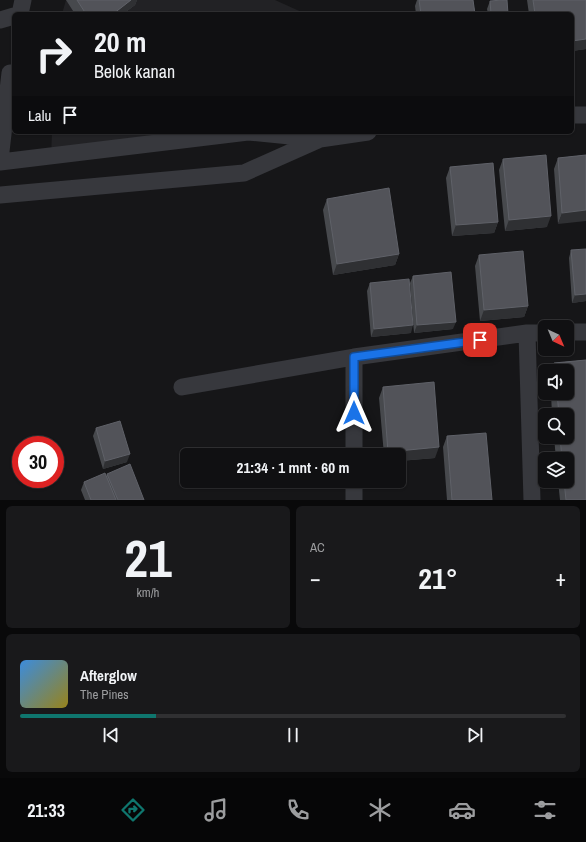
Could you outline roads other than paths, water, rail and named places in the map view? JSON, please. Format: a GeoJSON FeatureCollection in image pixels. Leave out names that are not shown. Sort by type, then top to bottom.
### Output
{"type":"FeatureCollection","features":[{"type":"Feature","properties":{"kind":"street"},"geometry":{"type":"LineString","coordinates":[[20,12],[23,0]]}},
{"type":"Feature","properties":{"kind":"street"},"geometry":{"type":"LineString","coordinates":[[0,20],[12,17]]}},
{"type":"Feature","properties":{"kind":"street"},"geometry":{"type":"LineString","coordinates":[[8,72],[0,161],[231,134]]}},
{"type":"Feature","properties":{"kind":"street"},"geometry":{"type":"LineString","coordinates":[[574,115],[586,114]]}},
{"type":"Feature","properties":{"kind":"street"},"geometry":{"type":"LineString","coordinates":[[269,134],[320,139],[354,134]]}},
{"type":"Feature","properties":{"kind":"street"},"geometry":{"type":"LineString","coordinates":[[0,195],[244,173],[320,139]]}},
{"type":"Feature","properties":{"kind":"street"},"geometry":{"type":"LineString","coordinates":[[574,332],[586,332]]}},
{"type":"Feature","properties":{"kind":"street"},"geometry":{"type":"LineString","coordinates":[[182,387],[354,357],[528,333],[538,333]]}},
{"type":"Feature","properties":{"kind":"street"},"geometry":{"type":"LineString","coordinates":[[528,333],[532,500]]}},
{"type":"Feature","properties":{"kind":"street"},"geometry":{"type":"LineString","coordinates":[[354,357],[354,448]]}},
{"type":"Feature","properties":{"kind":"street"},"geometry":{"type":"LineString","coordinates":[[354,488],[354,500]]}}]}
